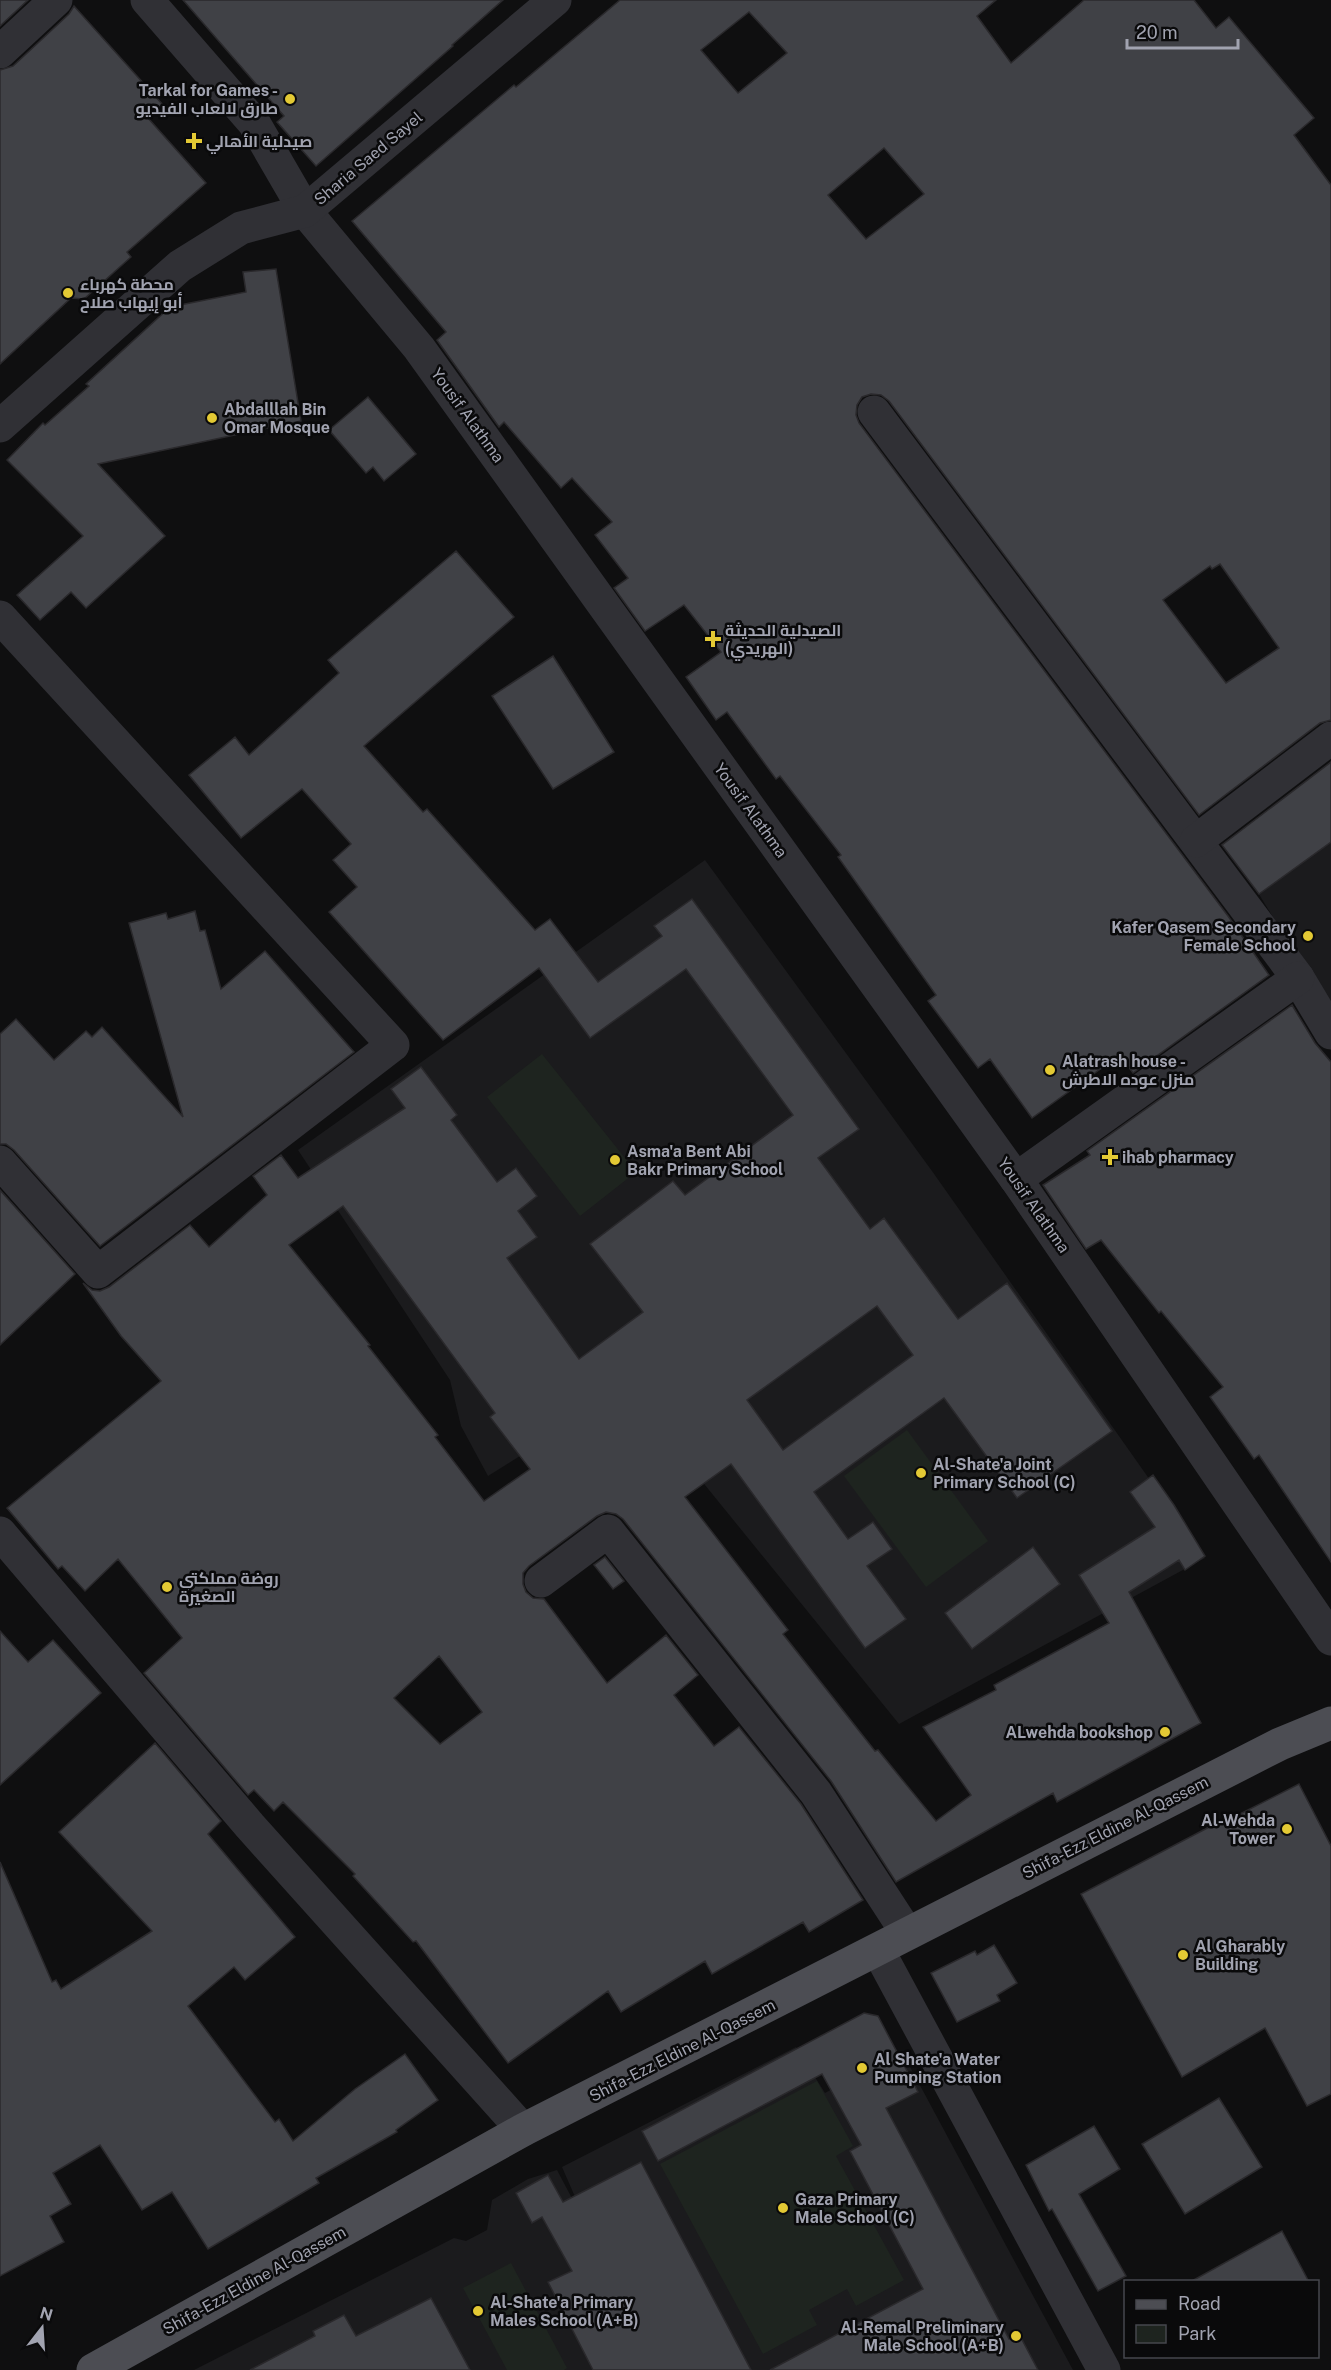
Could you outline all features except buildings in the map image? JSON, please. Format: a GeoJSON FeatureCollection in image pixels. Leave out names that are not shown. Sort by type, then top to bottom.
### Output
{"type":"FeatureCollection","features":[{"type":"Feature","properties":{"kind":"main road"},"geometry":{"type":"LineString","coordinates":[[1280,1744],[1331,1705]]}},
{"type":"Feature","properties":{"kind":"main road"},"geometry":{"type":"LineString","coordinates":[[1280,1744],[1331,1723]]}},
{"type":"Feature","properties":{"kind":"main road","name":"Shifa-Ezz Eldine Al-Qassem"},"geometry":{"type":"LineString","coordinates":[[93,2370],[524,2130],[1280,1744]]}},
{"type":"Feature","properties":{"kind":"street"},"geometry":{"type":"LineString","coordinates":[[0,52],[57,0]]}},
{"type":"Feature","properties":{"kind":"street","name":"Yousif Alathma"},"geometry":{"type":"LineString","coordinates":[[147,0],[254,123],[305,211],[419,348],[1016,1179],[1331,1639]]}},
{"type":"Feature","properties":{"kind":"street","name":"Sharia Saed Sayel"},"geometry":{"type":"LineString","coordinates":[[0,426],[180,266],[241,228],[305,211],[555,0]]}},
{"type":"Feature","properties":{"kind":"street"},"geometry":{"type":"LineString","coordinates":[[874,412],[1298,978],[1331,1033]]}},
{"type":"Feature","properties":{"kind":"street"},"geometry":{"type":"LineString","coordinates":[[0,617],[393,1045],[98,1272],[0,1162]]}},
{"type":"Feature","properties":{"kind":"street"},"geometry":{"type":"LineString","coordinates":[[1196,841],[1331,738]]}},
{"type":"Feature","properties":{"kind":"street"},"geometry":{"type":"LineString","coordinates":[[1016,1179],[1298,978]]}},
{"type":"Feature","properties":{"kind":"street"},"geometry":{"type":"LineString","coordinates":[[541,1581],[608,1531],[816,1793],[907,1933]]}},
{"type":"Feature","properties":{"kind":"street"},"geometry":{"type":"LineString","coordinates":[[0,1533],[250,1826],[524,2130]]}},
{"type":"Feature","properties":{"kind":"street"},"geometry":{"type":"LineString","coordinates":[[878,1950],[1104,2370]]}},
{"type":"Feature","properties":{"kind":"shaded area","name":"Kafer Qasem Secondary Female School"},"geometry":{"type":"Polygon","coordinates":[[[1331,767],[1331,1012],[1238,860],[1331,767]]]}},
{"type":"Feature","properties":{"kind":"shaded area"},"geometry":{"type":"Polygon","coordinates":[[[705,860],[932,1171],[1205,1558],[899,1724],[627,1389],[488,1476],[461,1426],[450,1380],[298,1150],[705,860]]]}},
{"type":"Feature","properties":{"kind":"shaded area","name":"Gaza Primary Male School (C)"},"geometry":{"type":"Polygon","coordinates":[[[796,2047],[825,2093],[901,2050],[1073,2370],[194,2370],[454,2238],[466,2241],[487,2230],[492,2200],[528,2179],[557,2170],[593,2238],[562,2167],[796,2047]]]}},
{"type":"Feature","properties":{"kind":"green space"},"geometry":{"type":"Polygon","coordinates":[[[542,1054],[636,1172],[580,1216],[487,1097],[542,1054]]]}},
{"type":"Feature","properties":{"kind":"green space"},"geometry":{"type":"Polygon","coordinates":[[[907,1430],[988,1541],[926,1587],[844,1476],[907,1430]]]}},
{"type":"Feature","properties":{"kind":"green space"},"geometry":{"type":"Polygon","coordinates":[[[817,2081],[853,2146],[836,2156],[904,2280],[856,2306],[847,2289],[809,2310],[817,2325],[763,2354],[660,2164],[817,2081]]]}},
{"type":"Feature","properties":{"kind":"green space"},"geometry":{"type":"Polygon","coordinates":[[[511,2263],[567,2368],[564,2370],[507,2370],[463,2288],[511,2263]]]}},
{"type":"Feature","properties":{"kind":"place","name":"Tarkal for Games - طارق لالعاب الفيديو"},"geometry":{"type":"Point","coordinates":[290,99]}},
{"type":"Feature","properties":{"kind":"place","name":"صيدلية الأهالي"},"geometry":{"type":"Point","coordinates":[194,141]}},
{"type":"Feature","properties":{"kind":"place","name":"محطة كهرباء أبو إيهاب صلاح"},"geometry":{"type":"Point","coordinates":[68,293]}},
{"type":"Feature","properties":{"kind":"place","name":"Abdalllah Bin Omar Mosque"},"geometry":{"type":"Point","coordinates":[212,418]}},
{"type":"Feature","properties":{"kind":"place","name":"الصيدلية الحديثة (الهريدي)"},"geometry":{"type":"Point","coordinates":[713,639]}},
{"type":"Feature","properties":{"kind":"place","name":"Kafer Qasem Secondary Female School"},"geometry":{"type":"Point","coordinates":[1308,936]}},
{"type":"Feature","properties":{"kind":"place","name":"Alatrash house - منزل عوده الاطرش"},"geometry":{"type":"Point","coordinates":[1050,1070]}},
{"type":"Feature","properties":{"kind":"place","name":"ihab pharmacy"},"geometry":{"type":"Point","coordinates":[1110,1157]}},
{"type":"Feature","properties":{"kind":"place","name":"Asma'a Bent Abi Bakr Primary School"},"geometry":{"type":"Point","coordinates":[615,1160]}},
{"type":"Feature","properties":{"kind":"place","name":"Al-Shate'a Joint Primary School (C)"},"geometry":{"type":"Point","coordinates":[921,1473]}},
{"type":"Feature","properties":{"kind":"place","name":"روضة مملكتي الصغيرة"},"geometry":{"type":"Point","coordinates":[167,1587]}},
{"type":"Feature","properties":{"kind":"place","name":"ALwehda bookshop"},"geometry":{"type":"Point","coordinates":[1165,1732]}},
{"type":"Feature","properties":{"kind":"place","name":"Al-Wehda Tower"},"geometry":{"type":"Point","coordinates":[1287,1829]}},
{"type":"Feature","properties":{"kind":"place","name":"Al Gharably Building"},"geometry":{"type":"Point","coordinates":[1183,1955]}},
{"type":"Feature","properties":{"kind":"place","name":"Al Shate'a Water Pumping Station"},"geometry":{"type":"Point","coordinates":[862,2068]}},
{"type":"Feature","properties":{"kind":"place","name":"Gaza Primary Male School (C)"},"geometry":{"type":"Point","coordinates":[783,2208]}},
{"type":"Feature","properties":{"kind":"place","name":"Al-Shate'a Primary Males School (A+B)"},"geometry":{"type":"Point","coordinates":[478,2311]}},
{"type":"Feature","properties":{"kind":"place","name":"Al-Remal Preliminary Male School (A+B)"},"geometry":{"type":"Point","coordinates":[1016,2336]}}]}
